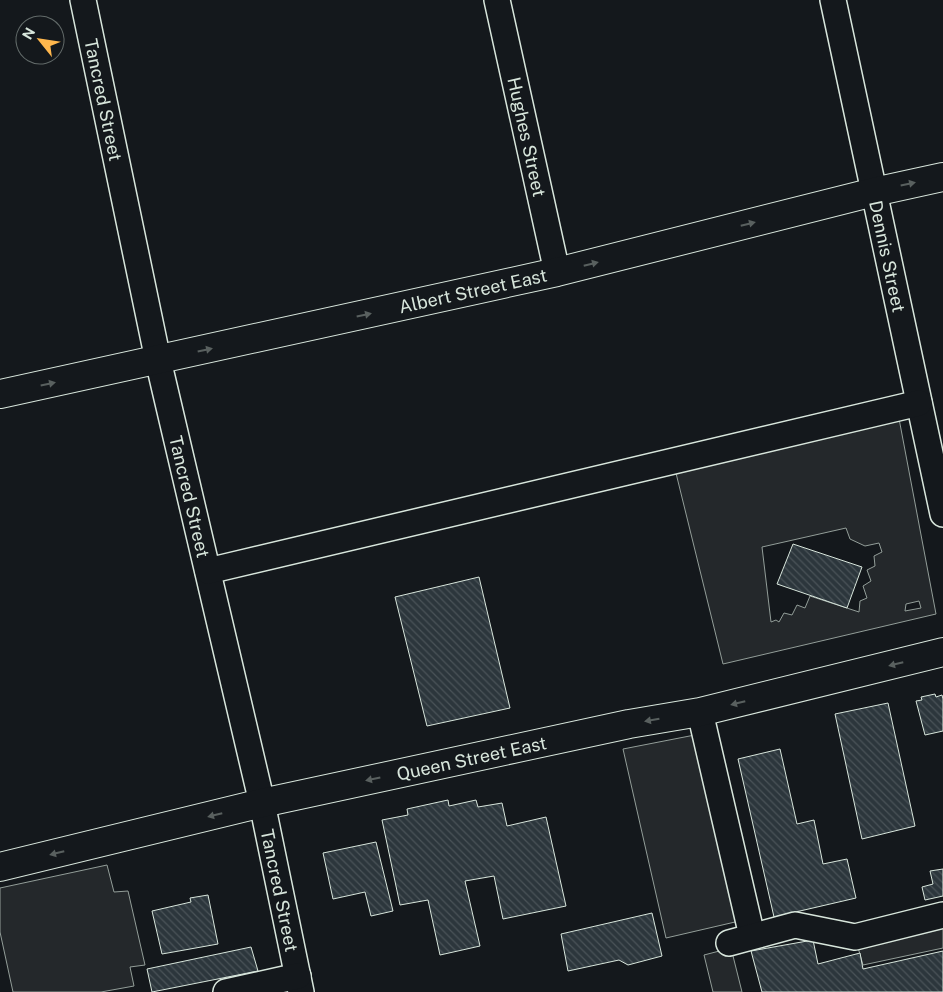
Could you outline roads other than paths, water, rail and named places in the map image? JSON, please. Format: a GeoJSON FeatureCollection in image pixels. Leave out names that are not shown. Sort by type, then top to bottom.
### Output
{"type":"FeatureCollection","features":[{"type":"Feature","properties":{"kind":"main road","name":"Albert Street East"},"geometry":{"type":"LineString","coordinates":[[0,394],[557,272],[874,192],[943,177]]}},
{"type":"Feature","properties":{"kind":"main road","name":"Queen Street East"},"geometry":{"type":"LineString","coordinates":[[0,867],[262,803],[629,724],[700,712],[943,652]]}},
{"type":"Feature","properties":{"kind":"street","name":"Tancred Street"},"geometry":{"type":"LineString","coordinates":[[83,0],[158,360],[262,803],[299,984]]}},
{"type":"Feature","properties":{"kind":"street","name":"Hughes Street"},"geometry":{"type":"LineString","coordinates":[[497,0],[557,272]]}},
{"type":"Feature","properties":{"kind":"street","name":"Dennis Street"},"geometry":{"type":"LineString","coordinates":[[833,0],[919,403],[940,488],[943,514]]}},
{"type":"Feature","properties":{"kind":"street"},"geometry":{"type":"LineString","coordinates":[[208,571],[919,403]]}},
{"type":"Feature","properties":{"kind":"street"},"geometry":{"type":"LineString","coordinates":[[700,712],[740,939],[795,925],[855,937],[943,914]]}},
{"type":"Feature","properties":{"kind":"street"},"geometry":{"type":"LineString","coordinates":[[226,992],[299,984]]}}]}
